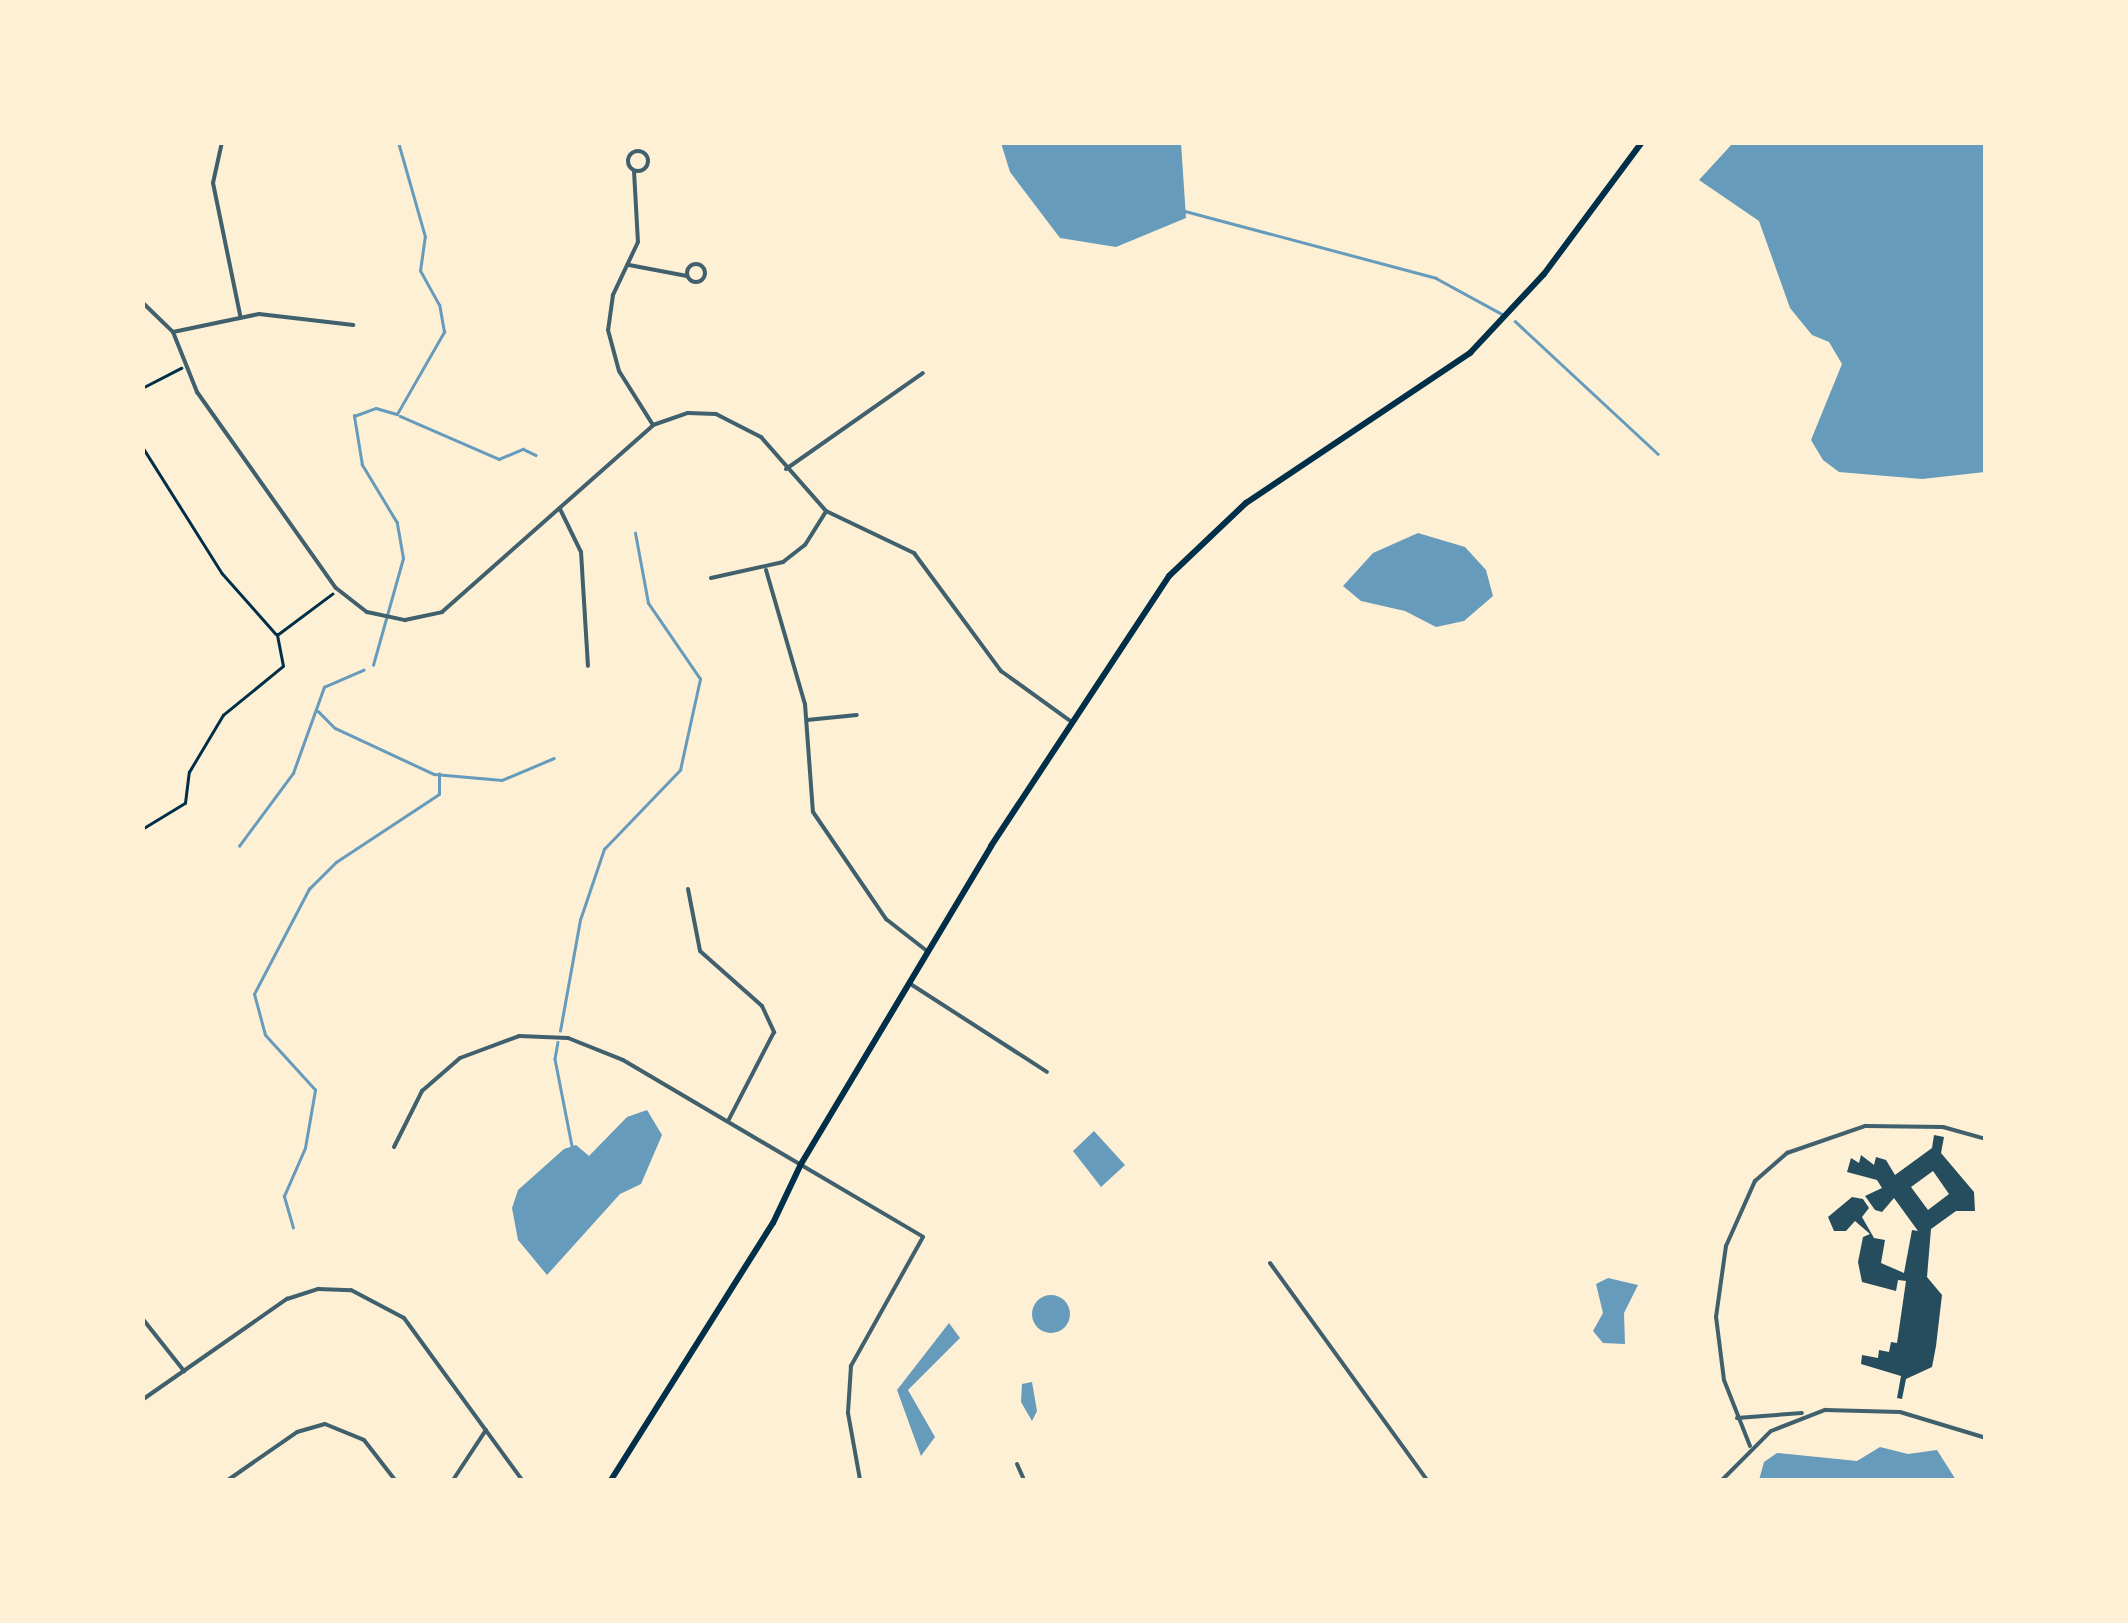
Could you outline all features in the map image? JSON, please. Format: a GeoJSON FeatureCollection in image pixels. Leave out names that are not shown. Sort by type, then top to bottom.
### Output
{"type":"FeatureCollection","features":[{"type":"Feature","properties":{"kind":"main road"},"geometry":{"type":"LineString","coordinates":[[611,1480],[772,1223],[801,1164],[928,951],[1069,720],[1138,616],[1194,550],[1246,504],[1470,353],[1544,274],[1642,142]]}},
{"type":"Feature","properties":{"kind":"street"},"geometry":{"type":"LineString","coordinates":[[222,142],[213,184],[240,315]]}},
{"type":"Feature","properties":{"kind":"street"},"geometry":{"type":"LineString","coordinates":[[634,171],[648,164],[640,151],[628,156],[634,171],[639,228],[630,266],[608,314],[610,347],[653,425]]}},
{"type":"Feature","properties":{"kind":"street"},"geometry":{"type":"LineString","coordinates":[[630,266],[660,276],[687,276]]}},
{"type":"Feature","properties":{"kind":"street"},"geometry":{"type":"LineString","coordinates":[[142,302],[174,332],[204,403],[338,590],[383,617],[427,617],[458,602],[653,425],[688,413],[732,418],[761,437],[826,511],[914,554],[1000,671],[1069,720]]}},
{"type":"Feature","properties":{"kind":"street"},"geometry":{"type":"LineString","coordinates":[[174,332],[240,315],[354,325]]}},
{"type":"Feature","properties":{"kind":"street"},"geometry":{"type":"LineString","coordinates":[[786,470],[923,373]]}},
{"type":"Feature","properties":{"kind":"street"},"geometry":{"type":"LineString","coordinates":[[560,509],[581,552],[588,666]]}},
{"type":"Feature","properties":{"kind":"street"},"geometry":{"type":"LineString","coordinates":[[711,578],[766,570],[805,544],[826,511]]}},
{"type":"Feature","properties":{"kind":"street"},"geometry":{"type":"LineString","coordinates":[[766,570],[807,720],[810,798],[820,827],[886,919],[928,951]]}},
{"type":"Feature","properties":{"kind":"street"},"geometry":{"type":"LineString","coordinates":[[807,720],[857,715]]}},
{"type":"Feature","properties":{"kind":"street"},"geometry":{"type":"LineString","coordinates":[[688,888],[700,950],[773,1022],[770,1050],[728,1121]]}},
{"type":"Feature","properties":{"kind":"street"},"geometry":{"type":"LineString","coordinates":[[909,983],[1047,1072]]}},
{"type":"Feature","properties":{"kind":"street"},"geometry":{"type":"LineString","coordinates":[[394,1147],[413,1104],[438,1074],[472,1050],[519,1036],[595,1046],[923,1237],[851,1366],[848,1413],[860,1480]]}},
{"type":"Feature","properties":{"kind":"street"},"geometry":{"type":"LineString","coordinates":[[1750,1446],[1721,1365],[1717,1300],[1733,1222],[1755,1181],[1787,1153],[1865,1126],[1931,1126],[1986,1139]]}},
{"type":"Feature","properties":{"kind":"street"},"geometry":{"type":"LineString","coordinates":[[1270,1264],[1427,1480]]}},
{"type":"Feature","properties":{"kind":"street"},"geometry":{"type":"LineString","coordinates":[[142,1400],[287,1299],[318,1289],[351,1290],[404,1318],[522,1480]]}},
{"type":"Feature","properties":{"kind":"street"},"geometry":{"type":"LineString","coordinates":[[142,1318],[184,1370]]}},
{"type":"Feature","properties":{"kind":"street"},"geometry":{"type":"LineString","coordinates":[[1738,1418],[1900,1412],[1986,1438]]}},
{"type":"Feature","properties":{"kind":"street"},"geometry":{"type":"LineString","coordinates":[[1722,1480],[1750,1446],[1808,1414]]}},
{"type":"Feature","properties":{"kind":"street"},"geometry":{"type":"LineString","coordinates":[[228,1480],[297,1432],[326,1424],[364,1440],[396,1480]]}},
{"type":"Feature","properties":{"kind":"street"},"geometry":{"type":"LineString","coordinates":[[453,1480],[486,1430]]}},
{"type":"Feature","properties":{"kind":"street"},"geometry":{"type":"LineString","coordinates":[[1017,1464],[1024,1480]]}},
{"type":"Feature","properties":{"kind":"path"},"geometry":{"type":"LineString","coordinates":[[142,388],[186,366]]}},
{"type":"Feature","properties":{"kind":"path"},"geometry":{"type":"LineString","coordinates":[[142,446],[222,573],[277,635],[283,666],[223,715],[190,772],[186,803],[142,829]]}},
{"type":"Feature","properties":{"kind":"path"},"geometry":{"type":"LineString","coordinates":[[277,635],[338,590]]}},
{"type":"Feature","properties":{"kind":"water"},"geometry":{"type":"Polygon","coordinates":[[[1001,143],[1181,143],[1186,218],[1116,247],[1060,238],[1010,172],[1001,143]]]}},
{"type":"Feature","properties":{"kind":"water"},"geometry":{"type":"Polygon","coordinates":[[[1733,143],[1985,143],[1985,472],[1922,479],[1839,472],[1823,460],[1811,440],[1842,364],[1829,342],[1812,335],[1790,308],[1759,221],[1699,180],[1733,143]]]}},
{"type":"Feature","properties":{"kind":"water"},"geometry":{"type":"Polygon","coordinates":[[[1418,533],[1465,547],[1486,570],[1493,596],[1464,621],[1436,627],[1405,611],[1361,601],[1343,586],[1373,553],[1418,533]]]}},
{"type":"Feature","properties":{"kind":"water"},"geometry":{"type":"Polygon","coordinates":[[[647,1110],[662,1135],[641,1184],[620,1194],[547,1275],[518,1240],[512,1208],[518,1190],[564,1149],[576,1145],[589,1156],[627,1117],[647,1110]]]}},
{"type":"Feature","properties":{"kind":"water"},"geometry":{"type":"Polygon","coordinates":[[[1094,1131],[1125,1165],[1101,1187],[1073,1151],[1094,1131]]]}},
{"type":"Feature","properties":{"kind":"water"},"geometry":{"type":"Polygon","coordinates":[[[1608,1278],[1638,1285],[1624,1313],[1625,1344],[1603,1343],[1593,1331],[1603,1313],[1596,1284],[1608,1278]]]}},
{"type":"Feature","properties":{"kind":"water"},"geometry":{"type":"Polygon","coordinates":[[[1051,1295],[1065,1300],[1070,1314],[1065,1328],[1051,1333],[1037,1328],[1032,1314],[1037,1300],[1051,1295]]]}},
{"type":"Feature","properties":{"kind":"water"},"geometry":{"type":"Polygon","coordinates":[[[949,1323],[960,1338],[908,1390],[935,1437],[921,1456],[897,1390],[949,1323]]]}},
{"type":"Feature","properties":{"kind":"water"},"geometry":{"type":"Polygon","coordinates":[[[1032,1382],[1037,1411],[1032,1421],[1021,1402],[1022,1384],[1032,1382]]]}},
{"type":"Feature","properties":{"kind":"water"},"geometry":{"type":"Polygon","coordinates":[[[1880,1447],[1908,1454],[1937,1450],[1956,1480],[1759,1480],[1764,1462],[1777,1453],[1857,1461],[1880,1447]]]}},
{"type":"Feature","properties":{"kind":"building"},"geometry":{"type":"Polygon","coordinates":[[[1934,1135],[1944,1137],[1941,1153],[1974,1192],[1975,1211],[1956,1211],[1931,1229],[1927,1277],[1942,1295],[1936,1346],[1932,1367],[1906,1379],[1902,1399],[1897,1398],[1901,1376],[1861,1364],[1862,1355],[1878,1358],[1879,1350],[1889,1352],[1891,1342],[1897,1343],[1906,1281],[1898,1280],[1896,1291],[1862,1282],[1858,1262],[1863,1237],[1870,1234],[1855,1221],[1846,1231],[1834,1231],[1828,1217],[1852,1197],[1863,1199],[1869,1208],[1862,1217],[1874,1238],[1885,1240],[1881,1263],[1904,1273],[1912,1230],[1918,1231],[1894,1198],[1882,1212],[1875,1210],[1865,1196],[1882,1188],[1877,1180],[1847,1172],[1851,1158],[1859,1163],[1861,1155],[1874,1165],[1876,1157],[1886,1160],[1895,1175],[1932,1148],[1934,1135]],[[1933,1171],[1911,1187],[1928,1210],[1949,1194],[1933,1171]]]}},
{"type":"Feature","properties":{"kind":"waterway"},"geometry":{"type":"LineString","coordinates":[[373,665],[403,558],[397,523],[362,465],[354,416],[376,408],[397,414],[444,332],[439,305],[420,271],[425,237],[398,142]]}},
{"type":"Feature","properties":{"kind":"waterway"},"geometry":{"type":"LineString","coordinates":[[1185,211],[1436,278],[1502,314]]}},
{"type":"Feature","properties":{"kind":"waterway"},"geometry":{"type":"LineString","coordinates":[[1515,321],[1658,454]]}},
{"type":"Feature","properties":{"kind":"waterway"},"geometry":{"type":"LineString","coordinates":[[400,416],[499,459],[523,449],[536,455]]}},
{"type":"Feature","properties":{"kind":"waterway"},"geometry":{"type":"LineString","coordinates":[[560,1031],[580,920],[604,849],[680,770],[700,679],[648,603],[635,533]]}},
{"type":"Feature","properties":{"kind":"waterway"},"geometry":{"type":"LineString","coordinates":[[239,846],[293,773],[324,687],[363,670]]}},
{"type":"Feature","properties":{"kind":"waterway"},"geometry":{"type":"LineString","coordinates":[[318,711],[335,728],[434,774],[502,780],[554,758]]}},
{"type":"Feature","properties":{"kind":"waterway"},"geometry":{"type":"LineString","coordinates":[[293,1228],[284,1196],[305,1148],[315,1090],[265,1035],[254,994],[309,889],[336,862],[439,794],[439,774]]}},
{"type":"Feature","properties":{"kind":"waterway"},"geometry":{"type":"LineString","coordinates":[[558,1042],[555,1059],[572,1146]]}}]}
